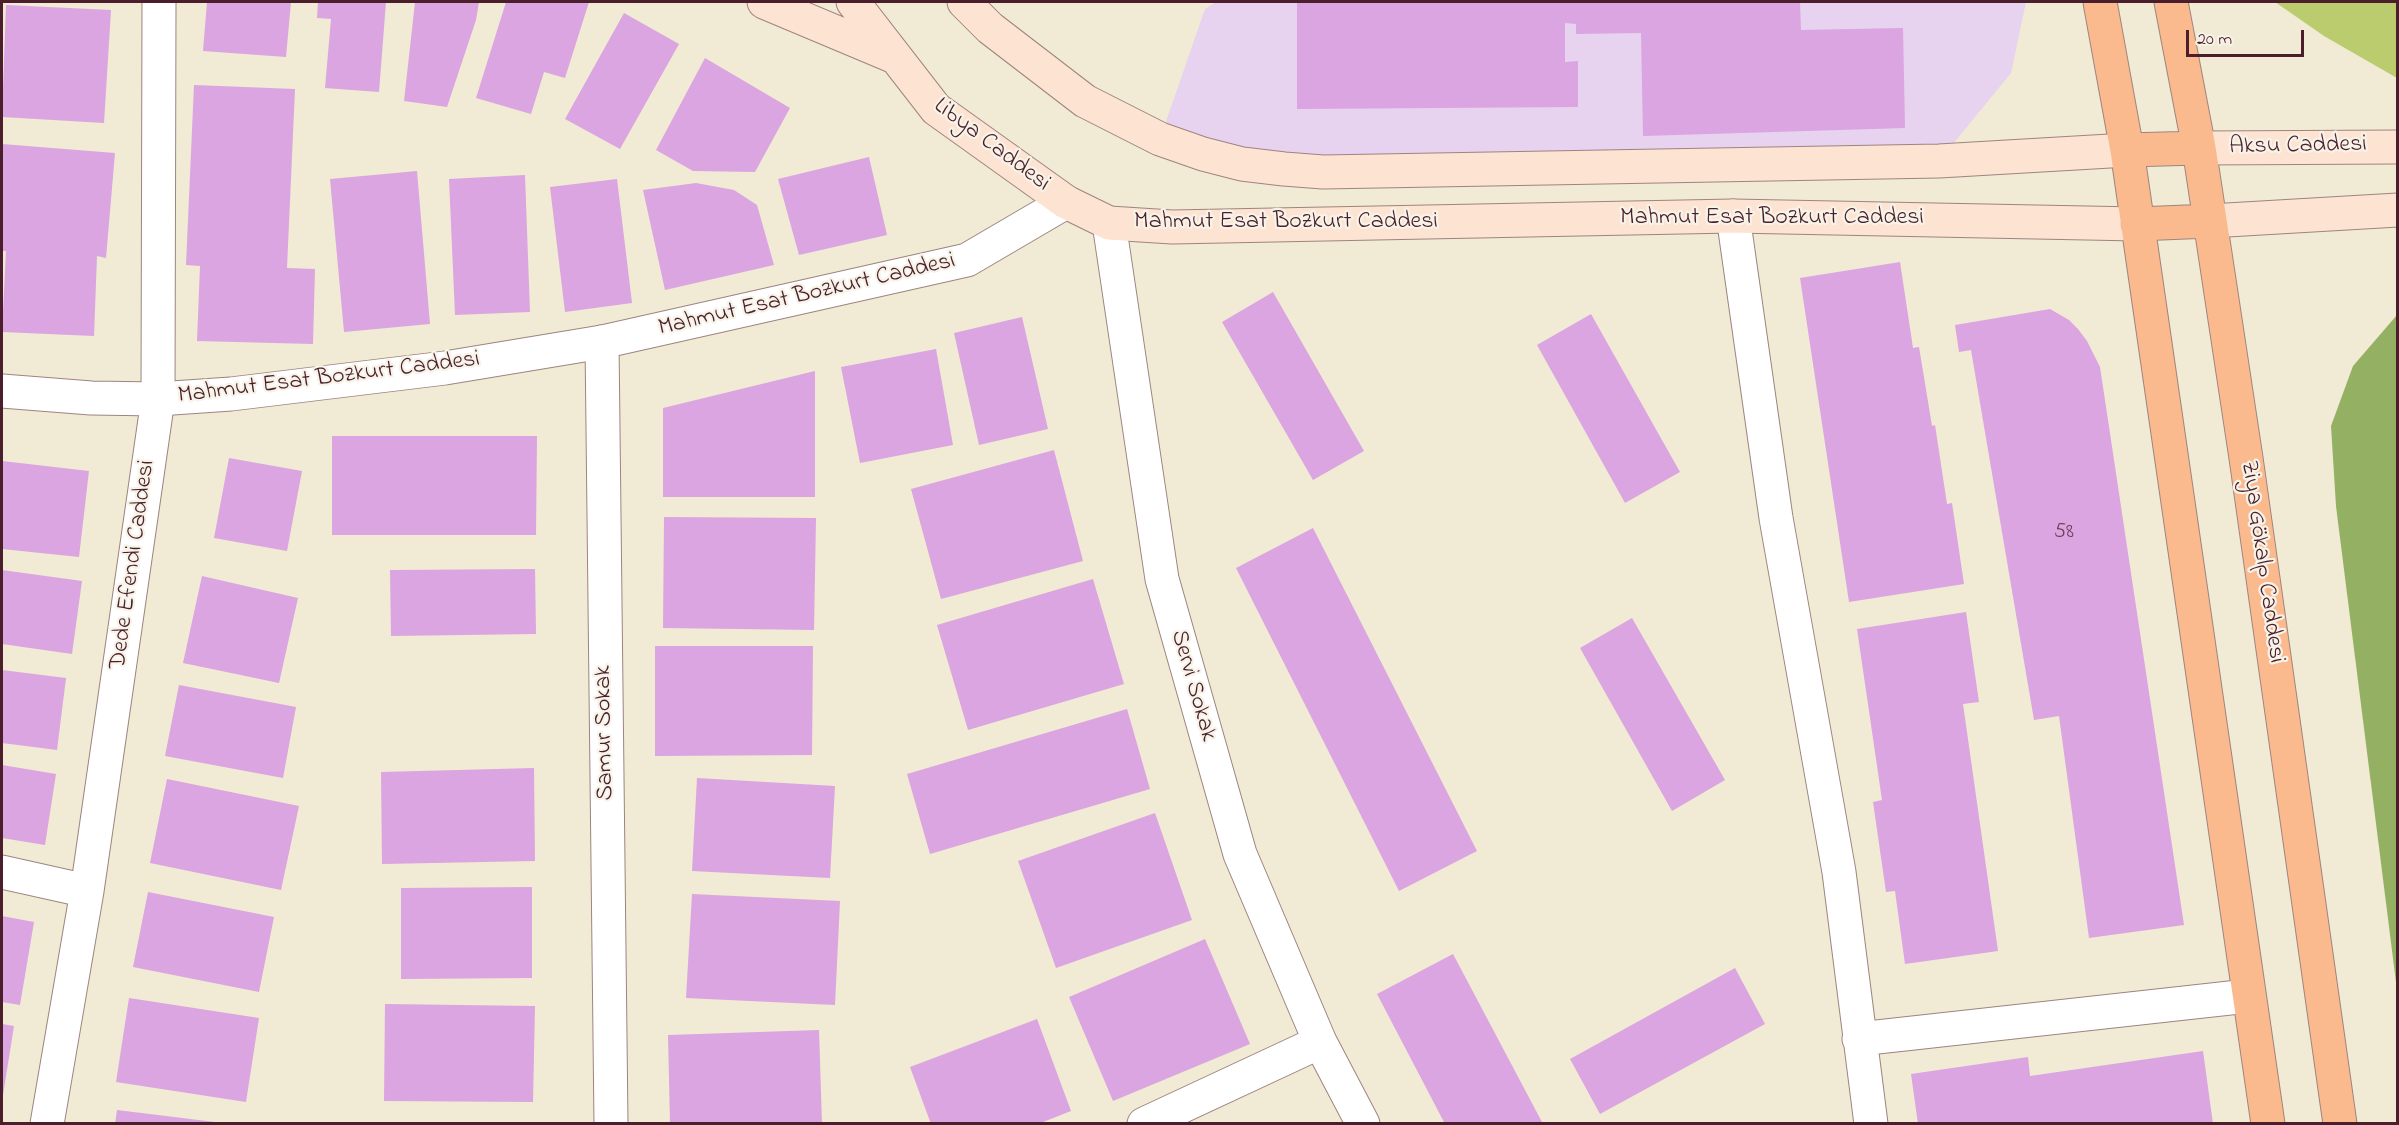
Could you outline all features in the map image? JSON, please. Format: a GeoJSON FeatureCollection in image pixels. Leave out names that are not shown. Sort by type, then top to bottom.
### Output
{"type":"FeatureCollection","features":[{"type":"Feature","properties":{"kind":"main road"},"geometry":{"type":"LineString","coordinates":[[764,2],[897,58]]}},
{"type":"Feature","properties":{"kind":"main road","name":"Libya Caddesi"},"geometry":{"type":"LineString","coordinates":[[853,2],[936,109],[1066,202]]}},
{"type":"Feature","properties":{"kind":"main road"},"geometry":{"type":"LineString","coordinates":[[964,2],[998,35],[1085,101],[1160,139],[1242,164],[1323,172],[1939,161],[2199,148]]}},
{"type":"Feature","properties":{"kind":"main road"},"geometry":{"type":"LineString","coordinates":[[2100,2],[2127,150],[2268,1124]]}},
{"type":"Feature","properties":{"kind":"main road","name":"Ziya Gökalp Caddesi"},"geometry":{"type":"LineString","coordinates":[[2171,2],[2199,148],[2247,458],[2340,1124]]}},
{"type":"Feature","properties":{"kind":"main road","name":"Aksu Caddesi"},"geometry":{"type":"LineString","coordinates":[[2199,148],[2397,147]]}},
{"type":"Feature","properties":{"kind":"main road","name":"Mahmut Esat Bozkurt Caddesi"},"geometry":{"type":"LineString","coordinates":[[1066,202],[1109,223],[1172,227],[1733,216],[2137,224]]}},
{"type":"Feature","properties":{"kind":"main road"},"geometry":{"type":"LineString","coordinates":[[2137,224],[2397,210]]}},
{"type":"Feature","properties":{"kind":"street","name":"Dede Efendi Caddesi"},"geometry":{"type":"LineString","coordinates":[[47,1124],[87,891],[158,399],[159,2]]}},
{"type":"Feature","properties":{"kind":"street","name":"Mahmut Esat Bozkurt Caddesi"},"geometry":{"type":"LineString","coordinates":[[2,392],[91,398],[158,399],[231,394],[445,368],[602,342],[967,260],[1066,202]]}},
{"type":"Feature","properties":{"kind":"street"},"geometry":{"type":"LineString","coordinates":[[1733,216],[1776,518],[1839,872],[1871,1124]]}},
{"type":"Feature","properties":{"kind":"street","name":"Servi Sokak"},"geometry":{"type":"LineString","coordinates":[[1109,223],[1162,579],[1240,854],[1320,1042],[1363,1124]]}},
{"type":"Feature","properties":{"kind":"street","name":"Samur Sokak"},"geometry":{"type":"LineString","coordinates":[[602,342],[611,1124]]}},
{"type":"Feature","properties":{"kind":"street"},"geometry":{"type":"LineString","coordinates":[[2,872],[87,891]]}},
{"type":"Feature","properties":{"kind":"street"},"geometry":{"type":"LineString","coordinates":[[1859,1039],[2248,996]]}},
{"type":"Feature","properties":{"kind":"street"},"geometry":{"type":"LineString","coordinates":[[1144,1124],[1320,1042]]}},
{"type":"Feature","properties":{"kind":"shaded area"},"geometry":{"type":"Polygon","coordinates":[[[1216,2],[2026,2],[2011,73],[1939,161],[1386,170],[1160,139],[1205,9],[1216,2]]]}},
{"type":"Feature","properties":{"kind":"green space"},"geometry":{"type":"Polygon","coordinates":[[[2275,2],[2397,2],[2397,78],[2324,36],[2275,2]]]}},
{"type":"Feature","properties":{"kind":"green space"},"geometry":{"type":"Polygon","coordinates":[[[2397,315],[2397,990],[2336,506],[2331,426],[2353,366],[2397,315]]]}},
{"type":"Feature","properties":{"kind":"building"},"geometry":{"type":"Polygon","coordinates":[[[207,2],[291,2],[286,57],[203,51],[207,2]]]}},
{"type":"Feature","properties":{"kind":"building"},"geometry":{"type":"Polygon","coordinates":[[[318,2],[386,2],[379,92],[325,88],[331,19],[317,18],[318,2]]]}},
{"type":"Feature","properties":{"kind":"building"},"geometry":{"type":"Polygon","coordinates":[[[415,2],[479,2],[476,20],[447,107],[404,101],[415,2]]]}},
{"type":"Feature","properties":{"kind":"building"},"geometry":{"type":"Polygon","coordinates":[[[506,2],[589,2],[565,78],[544,72],[531,114],[476,98],[506,2]]]}},
{"type":"Feature","properties":{"kind":"building"},"geometry":{"type":"Polygon","coordinates":[[[1297,2],[1800,2],[1801,30],[1903,28],[1905,128],[1643,136],[1641,33],[1576,34],[1576,24],[1565,23],[1565,62],[1578,61],[1578,107],[1297,109],[1297,2]]]}},
{"type":"Feature","properties":{"kind":"building"},"geometry":{"type":"Polygon","coordinates":[[[6,5],[111,10],[104,123],[2,117],[6,5]]]}},
{"type":"Feature","properties":{"kind":"building"},"geometry":{"type":"Polygon","coordinates":[[[624,13],[679,44],[620,149],[565,119],[624,13]]]}},
{"type":"Feature","properties":{"kind":"building"},"geometry":{"type":"Polygon","coordinates":[[[705,58],[790,108],[755,172],[693,171],[656,150],[705,58]]]}},
{"type":"Feature","properties":{"kind":"building"},"geometry":{"type":"Polygon","coordinates":[[[194,85],[295,89],[287,268],[315,269],[313,344],[197,341],[200,266],[186,265],[194,85]]]}},
{"type":"Feature","properties":{"kind":"building"},"geometry":{"type":"Polygon","coordinates":[[[2,144],[115,153],[106,258],[97,256],[94,336],[2,332],[6,251],[2,251],[2,144]]]}},
{"type":"Feature","properties":{"kind":"building"},"geometry":{"type":"Polygon","coordinates":[[[869,157],[887,235],[799,255],[778,179],[869,157]]]}},
{"type":"Feature","properties":{"kind":"building"},"geometry":{"type":"Polygon","coordinates":[[[417,171],[430,324],[344,332],[330,179],[417,171]]]}},
{"type":"Feature","properties":{"kind":"building"},"geometry":{"type":"Polygon","coordinates":[[[525,175],[530,312],[455,315],[449,179],[525,175]]]}},
{"type":"Feature","properties":{"kind":"building"},"geometry":{"type":"Polygon","coordinates":[[[617,179],[632,303],[565,312],[550,187],[617,179]]]}},
{"type":"Feature","properties":{"kind":"building"},"geometry":{"type":"Polygon","coordinates":[[[696,183],[734,190],[757,205],[774,265],[665,290],[643,190],[696,183]]]}},
{"type":"Feature","properties":{"kind":"building"},"geometry":{"type":"Polygon","coordinates":[[[1900,262],[1913,348],[1919,347],[1932,426],[1935,425],[1947,504],[1952,503],[1964,584],[1849,602],[1800,278],[1900,262]]]}},
{"type":"Feature","properties":{"kind":"building"},"geometry":{"type":"Polygon","coordinates":[[[1273,292],[1364,451],[1313,480],[1222,322],[1273,292]]]}},
{"type":"Feature","properties":{"kind":"building"},"geometry":{"type":"Polygon","coordinates":[[[2050,309],[2069,320],[2078,329],[2100,367],[2184,925],[2089,938],[2059,716],[2034,720],[1971,350],[1959,352],[1955,325],[2050,309]]]}},
{"type":"Feature","properties":{"kind":"building"},"geometry":{"type":"Polygon","coordinates":[[[1591,314],[1680,472],[1625,503],[1537,345],[1591,314]]]}},
{"type":"Feature","properties":{"kind":"building"},"geometry":{"type":"Polygon","coordinates":[[[1022,317],[1048,429],[979,445],[954,333],[1022,317]]]}},
{"type":"Feature","properties":{"kind":"building"},"geometry":{"type":"Polygon","coordinates":[[[936,349],[953,445],[860,463],[841,367],[936,349]]]}},
{"type":"Feature","properties":{"kind":"building"},"geometry":{"type":"Polygon","coordinates":[[[815,371],[815,497],[663,497],[663,408],[815,371]]]}},
{"type":"Feature","properties":{"kind":"building"},"geometry":{"type":"Polygon","coordinates":[[[332,436],[537,436],[536,535],[332,535],[332,436]]]}},
{"type":"Feature","properties":{"kind":"building"},"geometry":{"type":"Polygon","coordinates":[[[1054,450],[1083,561],[941,599],[911,489],[1054,450]]]}},
{"type":"Feature","properties":{"kind":"building"},"geometry":{"type":"Polygon","coordinates":[[[229,458],[302,471],[287,551],[214,538],[229,458]]]}},
{"type":"Feature","properties":{"kind":"building"},"geometry":{"type":"Polygon","coordinates":[[[2,461],[89,471],[79,557],[2,549],[2,461]]]}},
{"type":"Feature","properties":{"kind":"building"},"geometry":{"type":"Polygon","coordinates":[[[664,517],[816,518],[814,630],[663,628],[664,517]]]}},
{"type":"Feature","properties":{"kind":"building"},"geometry":{"type":"Polygon","coordinates":[[[1313,528],[1477,851],[1399,891],[1236,568],[1313,528]]]}},
{"type":"Feature","properties":{"kind":"building"},"geometry":{"type":"Polygon","coordinates":[[[535,569],[536,634],[391,636],[390,570],[535,569]]]}},
{"type":"Feature","properties":{"kind":"building"},"geometry":{"type":"Polygon","coordinates":[[[2,570],[82,581],[72,654],[2,644],[2,570]]]}},
{"type":"Feature","properties":{"kind":"building"},"geometry":{"type":"Polygon","coordinates":[[[202,576],[298,598],[279,683],[183,663],[202,576]]]}},
{"type":"Feature","properties":{"kind":"building"},"geometry":{"type":"Polygon","coordinates":[[[1093,579],[1124,684],[968,730],[937,625],[1093,579]]]}},
{"type":"Feature","properties":{"kind":"building"},"geometry":{"type":"Polygon","coordinates":[[[1966,612],[1979,702],[1963,704],[1998,951],[1905,964],[1895,891],[1886,892],[1873,802],[1882,800],[1857,629],[1966,612]]]}},
{"type":"Feature","properties":{"kind":"building"},"geometry":{"type":"Polygon","coordinates":[[[1632,618],[1725,780],[1672,811],[1580,648],[1632,618]]]}},
{"type":"Feature","properties":{"kind":"building"},"geometry":{"type":"Polygon","coordinates":[[[655,646],[813,646],[812,755],[655,756],[655,646]]]}},
{"type":"Feature","properties":{"kind":"building"},"geometry":{"type":"Polygon","coordinates":[[[2,670],[66,678],[57,750],[2,743],[2,670]]]}},
{"type":"Feature","properties":{"kind":"building"},"geometry":{"type":"Polygon","coordinates":[[[179,685],[296,707],[283,778],[165,756],[179,685]]]}},
{"type":"Feature","properties":{"kind":"building"},"geometry":{"type":"Polygon","coordinates":[[[1127,709],[1150,789],[930,854],[907,774],[1127,709]]]}},
{"type":"Feature","properties":{"kind":"building"},"geometry":{"type":"Polygon","coordinates":[[[2,765],[56,774],[45,845],[2,838],[2,765]]]}},
{"type":"Feature","properties":{"kind":"building"},"geometry":{"type":"Polygon","coordinates":[[[534,768],[535,861],[382,864],[381,772],[534,768]]]}},
{"type":"Feature","properties":{"kind":"building"},"geometry":{"type":"Polygon","coordinates":[[[697,778],[835,786],[830,878],[692,871],[697,778]]]}},
{"type":"Feature","properties":{"kind":"building"},"geometry":{"type":"Polygon","coordinates":[[[167,779],[299,806],[281,890],[150,863],[167,779]]]}},
{"type":"Feature","properties":{"kind":"building"},"geometry":{"type":"Polygon","coordinates":[[[1155,813],[1192,920],[1056,968],[1018,861],[1155,813]]]}},
{"type":"Feature","properties":{"kind":"building"},"geometry":{"type":"Polygon","coordinates":[[[532,887],[532,978],[401,979],[401,888],[532,887]]]}},
{"type":"Feature","properties":{"kind":"building"},"geometry":{"type":"Polygon","coordinates":[[[148,892],[274,917],[259,992],[133,967],[148,892]]]}},
{"type":"Feature","properties":{"kind":"building"},"geometry":{"type":"Polygon","coordinates":[[[692,894],[840,901],[835,1005],[686,998],[692,894]]]}},
{"type":"Feature","properties":{"kind":"building"},"geometry":{"type":"Polygon","coordinates":[[[2,916],[34,922],[20,1005],[2,1002],[2,916]]]}},
{"type":"Feature","properties":{"kind":"building"},"geometry":{"type":"Polygon","coordinates":[[[1205,939],[1250,1044],[1113,1101],[1069,997],[1205,939]]]}},
{"type":"Feature","properties":{"kind":"building"},"geometry":{"type":"Polygon","coordinates":[[[1453,954],[1543,1124],[1445,1124],[1377,994],[1453,954]]]}},
{"type":"Feature","properties":{"kind":"building"},"geometry":{"type":"Polygon","coordinates":[[[1735,968],[1765,1024],[1600,1114],[1570,1059],[1735,968]]]}},
{"type":"Feature","properties":{"kind":"building"},"geometry":{"type":"Polygon","coordinates":[[[129,998],[259,1018],[246,1102],[116,1082],[129,998]]]}},
{"type":"Feature","properties":{"kind":"building"},"geometry":{"type":"Polygon","coordinates":[[[385,1004],[535,1006],[533,1102],[384,1101],[385,1004]]]}},
{"type":"Feature","properties":{"kind":"building"},"geometry":{"type":"Polygon","coordinates":[[[1037,1019],[1071,1111],[1038,1124],[931,1124],[910,1067],[1037,1019]]]}},
{"type":"Feature","properties":{"kind":"building"},"geometry":{"type":"Polygon","coordinates":[[[2,1024],[14,1026],[3,1095],[2,1094],[2,1024]]]}},
{"type":"Feature","properties":{"kind":"building"},"geometry":{"type":"Polygon","coordinates":[[[819,1030],[822,1124],[670,1124],[668,1035],[819,1030]]]}},
{"type":"Feature","properties":{"kind":"building"},"geometry":{"type":"Polygon","coordinates":[[[2203,1051],[2213,1124],[1918,1124],[1911,1074],[2028,1057],[2030,1076],[2203,1051]]]}},
{"type":"Feature","properties":{"kind":"building"},"geometry":{"type":"Polygon","coordinates":[[[117,1110],[215,1122],[215,1124],[115,1124],[117,1110]]]}}]}
